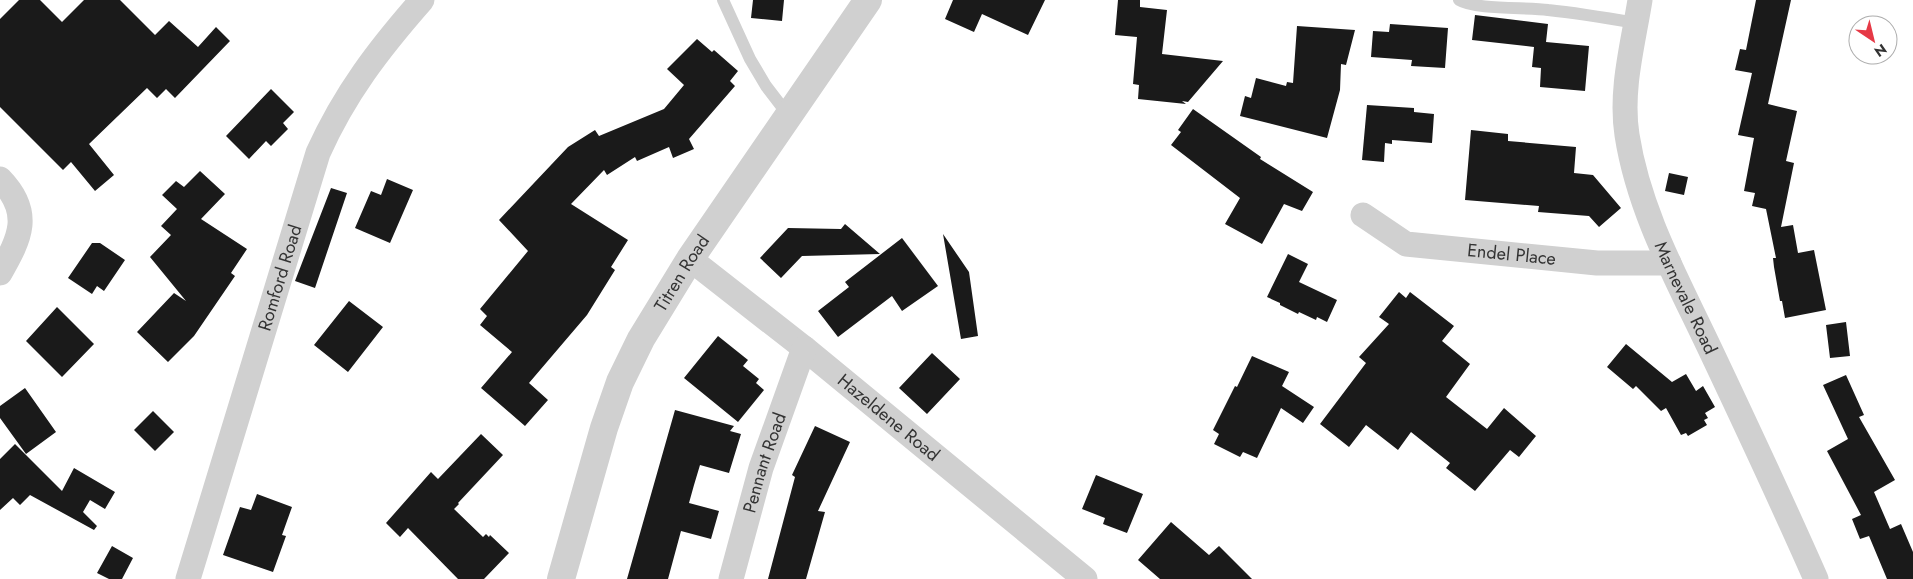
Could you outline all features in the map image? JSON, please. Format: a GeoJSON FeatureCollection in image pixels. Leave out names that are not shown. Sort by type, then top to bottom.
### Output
{"type":"FeatureCollection","features":[{"type":"Feature","properties":{"kind":"street","name":"Romford Road"},"geometry":{"type":"LineString","coordinates":[[188,579],[318,153],[332,122],[353,86],[389,37],[422,0]]}},
{"type":"Feature","properties":{"kind":"street","name":"Titren Road"},"geometry":{"type":"LineString","coordinates":[[561,579],[604,428],[620,382],[641,339],[690,259],[868,0]]}},
{"type":"Feature","properties":{"kind":"street","name":"Marnevale Road"},"geometry":{"type":"LineString","coordinates":[[1638,11],[1625,91],[1627,133],[1635,176],[1647,214],[1669,263],[1758,449],[1816,579]]}},
{"type":"Feature","properties":{"kind":"street"},"geometry":{"type":"LineString","coordinates":[[0,179],[14,199],[20,217],[20,232],[15,248],[0,273]]}},
{"type":"Feature","properties":{"kind":"street","name":"Endel Place"},"geometry":{"type":"LineString","coordinates":[[1363,215],[1406,244],[1597,263],[1669,263]]}},
{"type":"Feature","properties":{"kind":"street","name":"Hazeldene Road"},"geometry":{"type":"LineString","coordinates":[[690,259],[804,348],[1084,579]]}},
{"type":"Feature","properties":{"kind":"street","name":"Pennant Road"},"geometry":{"type":"LineString","coordinates":[[731,579],[761,468],[804,348]]}},
{"type":"Feature","properties":{"kind":"lane"},"geometry":{"type":"LineString","coordinates":[[723,0],[750,59],[766,86],[789,116]]}},
{"type":"Feature","properties":{"kind":"lane"},"geometry":{"type":"LineString","coordinates":[[1459,0],[1464,3],[1480,5],[1546,10],[1638,11]]}},
{"type":"Feature","properties":{"kind":"building"},"geometry":{"type":"Polygon","coordinates":[[[19,0],[40,0],[62,22],[84,0],[120,0],[155,35],[169,21],[198,47],[216,27],[230,41],[175,98],[166,89],[157,98],[147,88],[89,144],[114,175],[95,191],[71,162],[63,170],[0,107],[0,19],[19,0]]]}},
{"type":"Feature","properties":{"kind":"building"},"geometry":{"type":"Polygon","coordinates":[[[753,0],[784,0],[782,21],[751,18],[753,0]]]}},
{"type":"Feature","properties":{"kind":"building"},"geometry":{"type":"Polygon","coordinates":[[[953,0],[1045,0],[1028,35],[982,14],[974,32],[945,19],[953,0]]]}},
{"type":"Feature","properties":{"kind":"building"},"geometry":{"type":"Polygon","coordinates":[[[1118,0],[1140,0],[1140,7],[1167,10],[1162,54],[1223,61],[1188,102],[1182,101],[1186,104],[1138,99],[1139,85],[1133,84],[1137,37],[1115,35],[1118,0]]]}},
{"type":"Feature","properties":{"kind":"building"},"geometry":{"type":"Polygon","coordinates":[[[1756,0],[1791,0],[1768,104],[1797,111],[1786,161],[1794,163],[1781,227],[1793,225],[1798,253],[1814,250],[1826,310],[1785,318],[1774,267],[1773,258],[1776,258],[1766,209],[1752,206],[1755,193],[1744,191],[1754,138],[1738,135],[1752,73],[1735,70],[1740,49],[1746,50],[1756,0]]]}},
{"type":"Feature","properties":{"kind":"building"},"geometry":{"type":"Polygon","coordinates":[[[1475,15],[1548,24],[1546,42],[1589,46],[1585,91],[1540,87],[1541,68],[1532,67],[1534,47],[1472,40],[1475,15]]]}},
{"type":"Feature","properties":{"kind":"building"},"geometry":{"type":"Polygon","coordinates":[[[1390,24],[1448,28],[1445,68],[1411,66],[1412,60],[1371,57],[1373,31],[1389,32],[1390,24]]]}},
{"type":"Feature","properties":{"kind":"building"},"geometry":{"type":"Polygon","coordinates":[[[1297,26],[1355,30],[1346,65],[1341,64],[1340,90],[1327,138],[1240,116],[1245,96],[1251,98],[1256,78],[1286,86],[1287,82],[1293,83],[1297,26]]]}},
{"type":"Feature","properties":{"kind":"building"},"geometry":{"type":"Polygon","coordinates":[[[697,39],[712,52],[714,50],[738,71],[730,81],[735,86],[689,139],[694,149],[673,158],[669,147],[637,161],[635,157],[607,175],[604,170],[571,204],[628,240],[611,267],[615,270],[587,315],[529,383],[548,400],[525,426],[481,388],[512,352],[480,325],[487,316],[480,309],[528,251],[499,220],[568,147],[595,130],[599,136],[664,109],[684,85],[667,69],[697,39]]]}},
{"type":"Feature","properties":{"kind":"building"},"geometry":{"type":"Polygon","coordinates":[[[271,89],[294,112],[283,123],[288,129],[271,146],[266,141],[249,159],[226,136],[271,89]]]}},
{"type":"Feature","properties":{"kind":"building"},"geometry":{"type":"Polygon","coordinates":[[[1367,105],[1414,108],[1414,112],[1434,114],[1432,143],[1392,140],[1392,144],[1385,143],[1384,162],[1362,160],[1367,105]]]}},
{"type":"Feature","properties":{"kind":"building"},"geometry":{"type":"Polygon","coordinates":[[[1193,109],[1261,157],[1260,159],[1313,192],[1302,211],[1284,204],[1262,244],[1225,224],[1240,198],[1171,145],[1181,132],[1178,130],[1193,109]]]}},
{"type":"Feature","properties":{"kind":"building"},"geometry":{"type":"Polygon","coordinates":[[[1471,130],[1508,134],[1508,141],[1576,147],[1574,173],[1593,175],[1621,208],[1599,227],[1589,216],[1538,212],[1539,206],[1465,200],[1471,130]]]}},
{"type":"Feature","properties":{"kind":"building"},"geometry":{"type":"Polygon","coordinates":[[[200,171],[225,194],[201,219],[247,249],[231,273],[235,276],[194,336],[168,362],[137,332],[174,293],[186,301],[150,257],[171,235],[161,226],[177,209],[162,195],[176,181],[184,187],[200,171]]]}},
{"type":"Feature","properties":{"kind":"building"},"geometry":{"type":"Polygon","coordinates":[[[1669,173],[1688,177],[1684,195],[1665,191],[1669,173]]]}},
{"type":"Feature","properties":{"kind":"building"},"geometry":{"type":"Polygon","coordinates":[[[387,179],[413,190],[390,243],[355,228],[371,191],[381,195],[387,179]]]}},
{"type":"Feature","properties":{"kind":"building"},"geometry":{"type":"Polygon","coordinates":[[[331,188],[347,193],[315,288],[295,281],[331,188]]]}},
{"type":"Feature","properties":{"kind":"building"},"geometry":{"type":"Polygon","coordinates":[[[845,224],[880,254],[802,256],[781,278],[760,258],[788,228],[841,229],[845,224]]]}},
{"type":"Feature","properties":{"kind":"building"},"geometry":{"type":"Polygon","coordinates":[[[943,234],[969,272],[978,336],[961,339],[943,234]]]}},
{"type":"Feature","properties":{"kind":"building"},"geometry":{"type":"Polygon","coordinates":[[[902,238],[938,286],[902,311],[892,296],[838,337],[818,311],[849,287],[845,282],[902,238]]]}},
{"type":"Feature","properties":{"kind":"building"},"geometry":{"type":"Polygon","coordinates":[[[92,243],[100,243],[125,260],[104,291],[97,286],[92,294],[68,278],[92,243]]]}},
{"type":"Feature","properties":{"kind":"building"},"geometry":{"type":"Polygon","coordinates":[[[1288,254],[1308,264],[1299,282],[1337,300],[1327,322],[1317,317],[1316,320],[1299,312],[1298,314],[1267,297],[1288,254]]]}},
{"type":"Feature","properties":{"kind":"building"},"geometry":{"type":"Polygon","coordinates":[[[1399,292],[1406,298],[1410,292],[1454,326],[1442,341],[1470,364],[1446,397],[1487,429],[1504,408],[1536,436],[1519,457],[1510,450],[1475,491],[1446,468],[1450,463],[1411,432],[1398,450],[1366,425],[1349,447],[1320,424],[1366,363],[1359,357],[1389,324],[1379,317],[1399,292]]]}},
{"type":"Feature","properties":{"kind":"building"},"geometry":{"type":"Polygon","coordinates":[[[349,301],[383,327],[348,372],[314,345],[349,301]]]}},
{"type":"Feature","properties":{"kind":"building"},"geometry":{"type":"Polygon","coordinates":[[[57,307],[94,344],[62,377],[26,341],[57,307]]]}},
{"type":"Feature","properties":{"kind":"building"},"geometry":{"type":"Polygon","coordinates":[[[1846,322],[1850,356],[1830,358],[1826,325],[1846,322]]]}},
{"type":"Feature","properties":{"kind":"building"},"geometry":{"type":"Polygon","coordinates":[[[718,336],[748,360],[743,366],[759,379],[756,383],[764,390],[738,422],[684,378],[718,336]]]}},
{"type":"Feature","properties":{"kind":"building"},"geometry":{"type":"Polygon","coordinates":[[[1626,344],[1672,382],[1686,374],[1696,391],[1703,386],[1715,407],[1705,413],[1708,418],[1704,420],[1707,425],[1688,436],[1686,433],[1681,435],[1666,408],[1661,411],[1636,386],[1633,389],[1607,367],[1626,344]]]}},
{"type":"Feature","properties":{"kind":"building"},"geometry":{"type":"Polygon","coordinates":[[[932,353],[960,379],[927,414],[899,388],[932,353]]]}},
{"type":"Feature","properties":{"kind":"building"},"geometry":{"type":"Polygon","coordinates":[[[1252,356],[1289,372],[1282,386],[1314,407],[1303,423],[1281,408],[1257,458],[1243,452],[1240,457],[1214,444],[1219,434],[1213,430],[1252,356]]]}},
{"type":"Feature","properties":{"kind":"building"},"geometry":{"type":"Polygon","coordinates":[[[1846,375],[1864,415],[1859,417],[1895,480],[1874,492],[1890,529],[1901,524],[1913,552],[1913,579],[1887,579],[1869,536],[1860,539],[1852,519],[1861,515],[1827,451],[1848,439],[1823,385],[1846,375]]]}},
{"type":"Feature","properties":{"kind":"building"},"geometry":{"type":"Polygon","coordinates":[[[25,388],[56,432],[26,454],[0,418],[0,406],[25,388]]]}},
{"type":"Feature","properties":{"kind":"building"},"geometry":{"type":"Polygon","coordinates":[[[675,410],[734,426],[730,431],[741,434],[729,473],[700,465],[694,485],[689,503],[719,511],[711,539],[681,531],[668,579],[627,579],[675,410]]]}},
{"type":"Feature","properties":{"kind":"building"},"geometry":{"type":"Polygon","coordinates":[[[153,411],[174,432],[155,451],[134,430],[153,411]]]}},
{"type":"Feature","properties":{"kind":"building"},"geometry":{"type":"Polygon","coordinates":[[[815,426],[850,442],[818,511],[825,512],[806,579],[768,579],[795,477],[792,475],[815,426]]]}},
{"type":"Feature","properties":{"kind":"building"},"geometry":{"type":"Polygon","coordinates":[[[481,434],[503,455],[454,509],[483,537],[486,534],[489,537],[490,535],[509,553],[484,579],[458,579],[408,528],[400,537],[386,523],[431,472],[438,479],[481,434]]]}},
{"type":"Feature","properties":{"kind":"building"},"geometry":{"type":"Polygon","coordinates":[[[15,444],[62,491],[74,468],[115,492],[105,509],[90,500],[83,512],[97,526],[94,530],[30,495],[20,505],[13,498],[0,510],[0,459],[15,444]]]}},
{"type":"Feature","properties":{"kind":"building"},"geometry":{"type":"Polygon","coordinates":[[[1096,475],[1143,494],[1127,533],[1103,524],[1105,518],[1082,509],[1096,475]]]}},
{"type":"Feature","properties":{"kind":"building"},"geometry":{"type":"Polygon","coordinates":[[[257,494],[292,507],[282,535],[286,536],[273,572],[223,555],[240,507],[251,510],[257,494]]]}},
{"type":"Feature","properties":{"kind":"building"},"geometry":{"type":"Polygon","coordinates":[[[1171,522],[1209,555],[1219,546],[1252,579],[1160,579],[1138,560],[1171,522]]]}},
{"type":"Feature","properties":{"kind":"building"},"geometry":{"type":"Polygon","coordinates":[[[112,546],[133,558],[122,579],[109,579],[97,573],[112,546]]]}}]}
